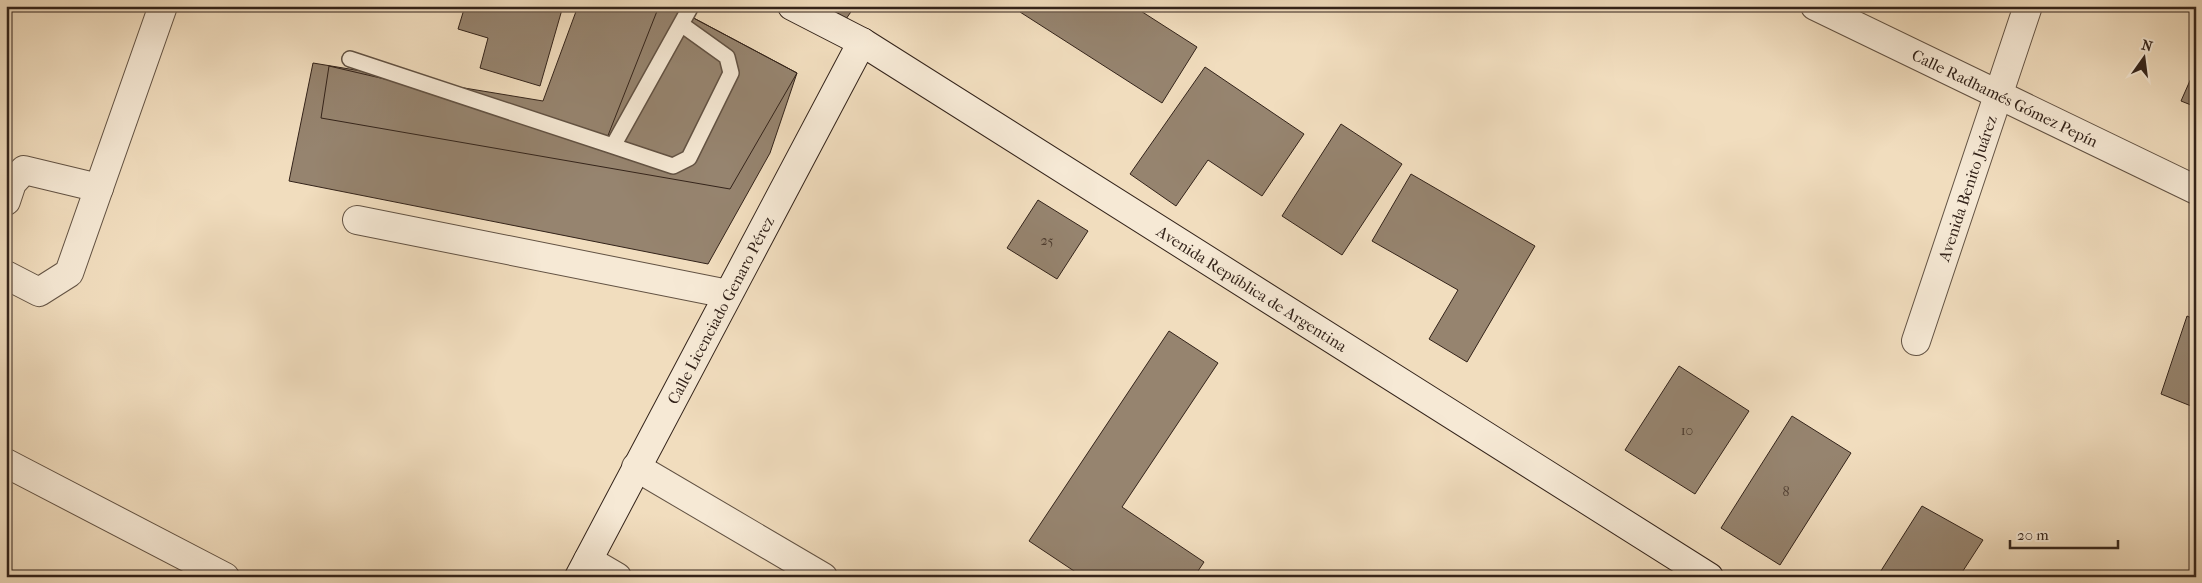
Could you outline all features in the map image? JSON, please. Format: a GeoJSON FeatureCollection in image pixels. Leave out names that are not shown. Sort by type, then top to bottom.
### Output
{"type":"FeatureCollection","features":[{"type":"Feature","properties":{"kind":"street"},"geometry":{"type":"LineString","coordinates":[[6,275],[39,292],[69,273],[163,6]]}},
{"type":"Feature","properties":{"kind":"street","name":"Avenida República de Argentina"},"geometry":{"type":"LineString","coordinates":[[792,6],[862,42],[1709,577]]}},
{"type":"Feature","properties":{"kind":"street","name":"Calle Radhamés Gómez Pepín"},"geometry":{"type":"LineString","coordinates":[[1814,6],[2196,190]]}},
{"type":"Feature","properties":{"kind":"street","name":"Avenida Benito Juárez"},"geometry":{"type":"LineString","coordinates":[[1916,341],[2028,6]]}},
{"type":"Feature","properties":{"kind":"street","name":"Calle Licenciado Genaro Pérez"},"geometry":{"type":"LineString","coordinates":[[583,568],[862,42]]}},
{"type":"Feature","properties":{"kind":"street"},"geometry":{"type":"LineString","coordinates":[[6,201],[12,183],[24,170],[99,188]]}},
{"type":"Feature","properties":{"kind":"street"},"geometry":{"type":"LineString","coordinates":[[357,220],[728,294]]}},
{"type":"Feature","properties":{"kind":"street"},"geometry":{"type":"LineString","coordinates":[[6,463],[225,577]]}},
{"type":"Feature","properties":{"kind":"street"},"geometry":{"type":"LineString","coordinates":[[636,467],[823,577]]}},
{"type":"Feature","properties":{"kind":"street"},"geometry":{"type":"LineString","coordinates":[[583,568],[617,577]]}},
{"type":"Feature","properties":{"kind":"lane"},"geometry":{"type":"LineString","coordinates":[[613,146],[691,6]]}},
{"type":"Feature","properties":{"kind":"lane"},"geometry":{"type":"LineString","coordinates":[[350,59],[673,166],[689,158],[730,73],[727,57],[681,24]]}},
{"type":"Feature","properties":{"kind":"building"},"geometry":{"type":"Polygon","coordinates":[[[465,6],[563,6],[540,86],[480,68],[488,38],[458,29],[465,6]]]}},
{"type":"Feature","properties":{"kind":"building"},"geometry":{"type":"Polygon","coordinates":[[[578,6],[671,6],[797,73],[770,153],[708,264],[289,181],[313,63],[543,101],[578,6]]]}},
{"type":"Feature","properties":{"kind":"building"},"geometry":{"type":"Polygon","coordinates":[[[659,6],[671,6],[797,73],[730,189],[321,118],[329,66],[522,111],[607,138],[659,6]]]}},
{"type":"Feature","properties":{"kind":"building"},"geometry":{"type":"Polygon","coordinates":[[[826,6],[855,6],[846,19],[826,6]]]}},
{"type":"Feature","properties":{"kind":"building"},"geometry":{"type":"Polygon","coordinates":[[[1024,6],[1133,6],[1197,47],[1162,103],[1020,12],[1024,6]]]}},
{"type":"Feature","properties":{"kind":"building"},"geometry":{"type":"Polygon","coordinates":[[[1205,67],[1304,134],[1262,196],[1208,160],[1176,206],[1130,174],[1205,67]]]}},
{"type":"Feature","properties":{"kind":"building"},"geometry":{"type":"Polygon","coordinates":[[[2196,67],[2196,107],[2181,101],[2196,67]]]}},
{"type":"Feature","properties":{"kind":"building"},"geometry":{"type":"Polygon","coordinates":[[[1341,124],[1402,164],[1342,255],[1282,216],[1341,124]]]}},
{"type":"Feature","properties":{"kind":"building"},"geometry":{"type":"Polygon","coordinates":[[[1411,174],[1535,246],[1467,362],[1429,339],[1458,290],[1372,241],[1411,174]]]}},
{"type":"Feature","properties":{"kind":"building"},"geometry":{"type":"Polygon","coordinates":[[[1038,200],[1088,231],[1057,279],[1007,248],[1038,200]]]}},
{"type":"Feature","properties":{"kind":"building"},"geometry":{"type":"Polygon","coordinates":[[[2187,316],[2196,320],[2196,408],[2161,394],[2187,316]]]}},
{"type":"Feature","properties":{"kind":"building"},"geometry":{"type":"Polygon","coordinates":[[[1169,331],[1218,363],[1122,507],[1204,562],[1194,577],[1083,577],[1029,541],[1169,331]]]}},
{"type":"Feature","properties":{"kind":"building"},"geometry":{"type":"Polygon","coordinates":[[[1679,366],[1749,411],[1695,494],[1625,450],[1679,366]]]}},
{"type":"Feature","properties":{"kind":"building"},"geometry":{"type":"Polygon","coordinates":[[[1792,416],[1851,453],[1780,565],[1721,528],[1792,416]]]}},
{"type":"Feature","properties":{"kind":"building"},"geometry":{"type":"Polygon","coordinates":[[[1922,506],[1983,540],[1959,577],[1877,577],[1922,506]]]}}]}
